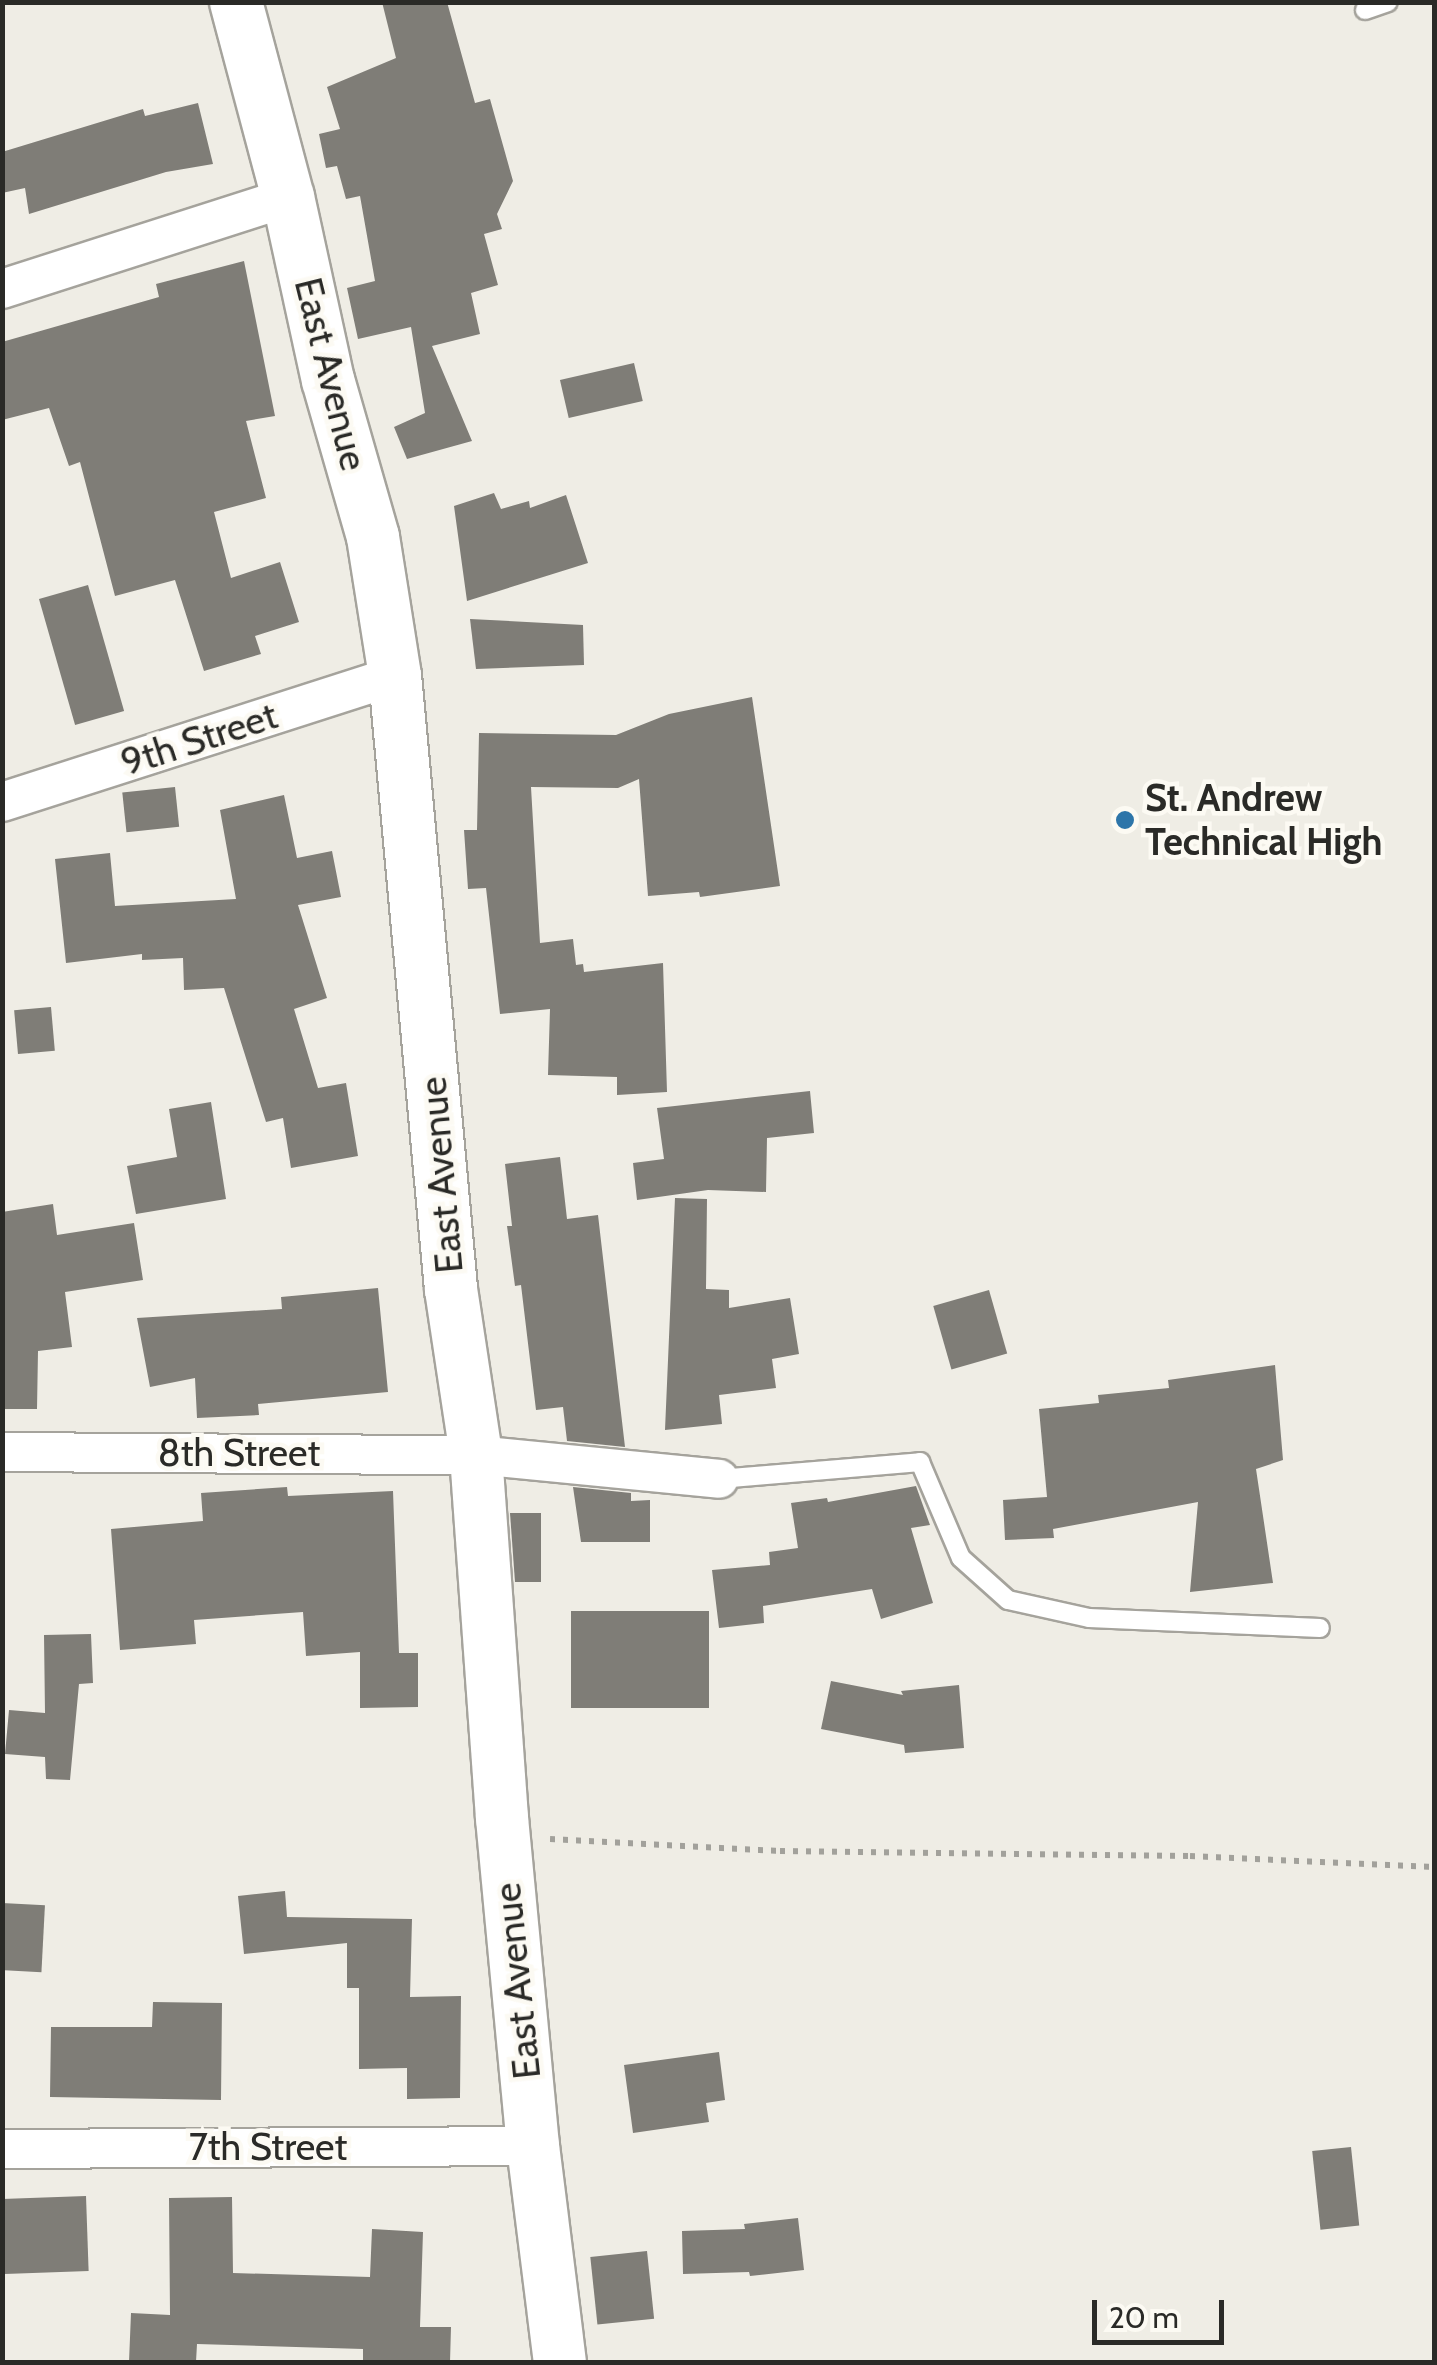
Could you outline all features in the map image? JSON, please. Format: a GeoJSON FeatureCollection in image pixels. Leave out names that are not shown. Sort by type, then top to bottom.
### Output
{"type":"FeatureCollection","features":[{"type":"Feature","properties":{"kind":"main road","name":"East Avenue"},"geometry":{"type":"LineString","coordinates":[[236,2],[288,197],[328,380],[373,536],[395,676],[451,1288],[476,1455],[504,1837],[534,2146],[560,2362]]}},
{"type":"Feature","properties":{"kind":"street"},"geometry":{"type":"LineString","coordinates":[[2,289],[288,197]]}},
{"type":"Feature","properties":{"kind":"street","name":"9th Street"},"geometry":{"type":"LineString","coordinates":[[2,802],[395,676]]}},
{"type":"Feature","properties":{"kind":"street","name":"8th Street"},"geometry":{"type":"LineString","coordinates":[[2,1452],[476,1455],[719,1479]]}},
{"type":"Feature","properties":{"kind":"street","name":"7th Street"},"geometry":{"type":"LineString","coordinates":[[2,2149],[534,2146]]}},
{"type":"Feature","properties":{"kind":"lane"},"geometry":{"type":"LineString","coordinates":[[1365,10],[1388,2]]}},
{"type":"Feature","properties":{"kind":"lane"},"geometry":{"type":"LineString","coordinates":[[719,1479],[920,1462],[961,1558],[1008,1600],[1089,1618],[1320,1628]]}},
{"type":"Feature","properties":{"kind":"path"},"geometry":{"type":"LineString","coordinates":[[504,1837],[780,1851],[1190,1856],[1434,1866]]}},
{"type":"Feature","properties":{"kind":"building"},"geometry":{"type":"Polygon","coordinates":[[[382,2],[447,2],[475,103],[490,99],[513,181],[497,214],[502,229],[484,234],[498,285],[471,293],[480,334],[432,346],[472,441],[407,459],[394,427],[425,413],[411,327],[358,339],[347,288],[375,281],[360,196],[346,199],[337,166],[326,168],[319,134],[340,129],[327,87],[396,58],[382,2]]]}},
{"type":"Feature","properties":{"kind":"building"},"geometry":{"type":"Polygon","coordinates":[[[198,103],[213,164],[166,172],[29,214],[25,188],[2,193],[2,152],[143,109],[145,116],[198,103]]]}},
{"type":"Feature","properties":{"kind":"building"},"geometry":{"type":"Polygon","coordinates":[[[244,261],[275,416],[246,421],[266,498],[214,512],[231,578],[280,562],[299,622],[255,636],[261,654],[204,671],[175,580],[115,596],[80,462],[69,466],[49,408],[2,420],[2,342],[159,297],[156,284],[244,261]]]}},
{"type":"Feature","properties":{"kind":"building"},"geometry":{"type":"Polygon","coordinates":[[[634,363],[643,401],[569,418],[560,380],[634,363]]]}},
{"type":"Feature","properties":{"kind":"building"},"geometry":{"type":"Polygon","coordinates":[[[494,493],[501,509],[529,501],[530,508],[566,495],[588,563],[467,601],[454,506],[494,493]]]}},
{"type":"Feature","properties":{"kind":"building"},"geometry":{"type":"Polygon","coordinates":[[[88,585],[124,711],[75,725],[39,599],[88,585]]]}},
{"type":"Feature","properties":{"kind":"building"},"geometry":{"type":"Polygon","coordinates":[[[470,619],[583,625],[584,665],[476,669],[470,619]]]}},
{"type":"Feature","properties":{"kind":"building"},"geometry":{"type":"Polygon","coordinates":[[[752,697],[780,886],[700,897],[699,892],[648,896],[639,779],[618,788],[531,787],[540,943],[573,939],[576,965],[583,964],[584,972],[663,963],[667,1092],[617,1095],[617,1077],[548,1075],[550,1009],[500,1014],[486,888],[468,889],[464,830],[477,830],[479,733],[616,735],[669,714],[752,697]]]}},
{"type":"Feature","properties":{"kind":"building"},"geometry":{"type":"Polygon","coordinates":[[[175,787],[179,827],[126,832],[122,793],[175,787]]]}},
{"type":"Feature","properties":{"kind":"building"},"geometry":{"type":"Polygon","coordinates":[[[284,795],[297,858],[332,851],[341,897],[298,905],[327,998],[294,1009],[318,1088],[346,1083],[358,1156],[291,1168],[283,1118],[266,1122],[224,988],[184,990],[183,958],[142,960],[142,954],[66,963],[55,859],[110,853],[115,906],[236,899],[220,810],[284,795]]]}},
{"type":"Feature","properties":{"kind":"building"},"geometry":{"type":"Polygon","coordinates":[[[51,1007],[55,1051],[18,1054],[14,1010],[51,1007]]]}},
{"type":"Feature","properties":{"kind":"building"},"geometry":{"type":"Polygon","coordinates":[[[810,1091],[814,1133],[767,1138],[766,1192],[708,1190],[637,1200],[633,1163],[664,1159],[657,1108],[810,1091]]]}},
{"type":"Feature","properties":{"kind":"building"},"geometry":{"type":"Polygon","coordinates":[[[211,1102],[226,1199],[136,1214],[127,1166],[177,1157],[169,1109],[211,1102]]]}},
{"type":"Feature","properties":{"kind":"building"},"geometry":{"type":"Polygon","coordinates":[[[560,1157],[567,1219],[598,1215],[625,1447],[567,1441],[563,1407],[536,1410],[521,1285],[515,1286],[507,1226],[512,1226],[505,1164],[560,1157]]]}},
{"type":"Feature","properties":{"kind":"building"},"geometry":{"type":"Polygon","coordinates":[[[675,1198],[707,1199],[706,1289],[729,1290],[729,1308],[790,1298],[799,1354],[772,1359],[776,1388],[719,1395],[722,1424],[665,1430],[675,1198]]]}},
{"type":"Feature","properties":{"kind":"building"},"geometry":{"type":"Polygon","coordinates":[[[53,1204],[57,1235],[134,1223],[143,1280],[65,1292],[72,1347],[38,1351],[37,1409],[2,1409],[2,1212],[53,1204]]]}},
{"type":"Feature","properties":{"kind":"building"},"geometry":{"type":"Polygon","coordinates":[[[378,1288],[388,1392],[258,1404],[259,1415],[197,1418],[195,1378],[150,1387],[137,1318],[282,1309],[281,1297],[378,1288]]]}},
{"type":"Feature","properties":{"kind":"building"},"geometry":{"type":"Polygon","coordinates":[[[989,1290],[1007,1353],[951,1369],[933,1306],[989,1290]]]}},
{"type":"Feature","properties":{"kind":"building"},"geometry":{"type":"Polygon","coordinates":[[[1275,1365],[1283,1460],[1256,1469],[1273,1583],[1190,1592],[1198,1502],[1053,1529],[1054,1538],[1005,1540],[1003,1500],[1047,1497],[1039,1409],[1099,1403],[1098,1395],[1169,1388],[1168,1380],[1275,1365]]]}},
{"type":"Feature","properties":{"kind":"building"},"geometry":{"type":"Polygon","coordinates":[[[916,1486],[930,1525],[911,1528],[933,1603],[881,1619],[872,1589],[763,1606],[764,1623],[719,1628],[712,1570],[770,1565],[769,1552],[798,1548],[791,1503],[827,1498],[828,1502],[916,1486]]]}},
{"type":"Feature","properties":{"kind":"building"},"geometry":{"type":"Polygon","coordinates":[[[287,1487],[288,1496],[393,1491],[399,1653],[418,1653],[418,1707],[360,1708],[360,1652],[306,1656],[303,1612],[194,1620],[196,1644],[120,1650],[111,1529],[203,1521],[201,1493],[287,1487]]]}},
{"type":"Feature","properties":{"kind":"building"},"geometry":{"type":"Polygon","coordinates":[[[573,1487],[631,1493],[631,1501],[650,1500],[650,1542],[581,1542],[573,1487]]]}},
{"type":"Feature","properties":{"kind":"building"},"geometry":{"type":"Polygon","coordinates":[[[510,1513],[541,1513],[541,1582],[515,1582],[510,1513]]]}},
{"type":"Feature","properties":{"kind":"building"},"geometry":{"type":"Polygon","coordinates":[[[571,1611],[709,1611],[709,1708],[571,1708],[571,1611]]]}},
{"type":"Feature","properties":{"kind":"building"},"geometry":{"type":"Polygon","coordinates":[[[91,1634],[93,1683],[79,1684],[70,1780],[46,1779],[45,1757],[5,1754],[9,1710],[45,1713],[44,1635],[91,1634]]]}},
{"type":"Feature","properties":{"kind":"building"},"geometry":{"type":"Polygon","coordinates":[[[831,1681],[903,1695],[901,1691],[959,1685],[964,1748],[905,1753],[904,1745],[821,1729],[831,1681]]]}},
{"type":"Feature","properties":{"kind":"building"},"geometry":{"type":"Polygon","coordinates":[[[285,1891],[287,1917],[412,1919],[410,1997],[461,1996],[460,2098],[407,2099],[407,2068],[359,2069],[359,1988],[347,1988],[347,1943],[244,1954],[238,1896],[285,1891]]]}},
{"type":"Feature","properties":{"kind":"building"},"geometry":{"type":"Polygon","coordinates":[[[2,1903],[45,1905],[41,1972],[2,1970],[2,1903]]]}},
{"type":"Feature","properties":{"kind":"building"},"geometry":{"type":"Polygon","coordinates":[[[153,2002],[222,2003],[221,2100],[50,2097],[51,2027],[152,2027],[153,2002]]]}},
{"type":"Feature","properties":{"kind":"building"},"geometry":{"type":"Polygon","coordinates":[[[719,2052],[725,2100],[706,2103],[709,2122],[633,2133],[624,2065],[719,2052]]]}},
{"type":"Feature","properties":{"kind":"building"},"geometry":{"type":"Polygon","coordinates":[[[1351,2147],[1359,2226],[1320,2230],[1312,2151],[1351,2147]]]}},
{"type":"Feature","properties":{"kind":"building"},"geometry":{"type":"Polygon","coordinates":[[[86,2196],[89,2271],[5,2274],[2,2199],[86,2196]]]}},
{"type":"Feature","properties":{"kind":"building"},"geometry":{"type":"Polygon","coordinates":[[[232,2197],[233,2273],[370,2277],[372,2229],[423,2232],[420,2327],[451,2327],[450,2362],[363,2362],[363,2349],[197,2344],[196,2362],[129,2362],[131,2313],[170,2315],[169,2198],[232,2197]]]}},
{"type":"Feature","properties":{"kind":"building"},"geometry":{"type":"Polygon","coordinates":[[[798,2218],[804,2270],[750,2276],[749,2272],[683,2274],[682,2231],[745,2229],[744,2224],[798,2218]]]}},
{"type":"Feature","properties":{"kind":"building"},"geometry":{"type":"Polygon","coordinates":[[[647,2251],[654,2319],[597,2325],[590,2257],[647,2251]]]}},
{"type":"Feature","properties":{"kind":"place","name":"St. Andrew Technical High"},"geometry":{"type":"Point","coordinates":[1125,820]}}]}
